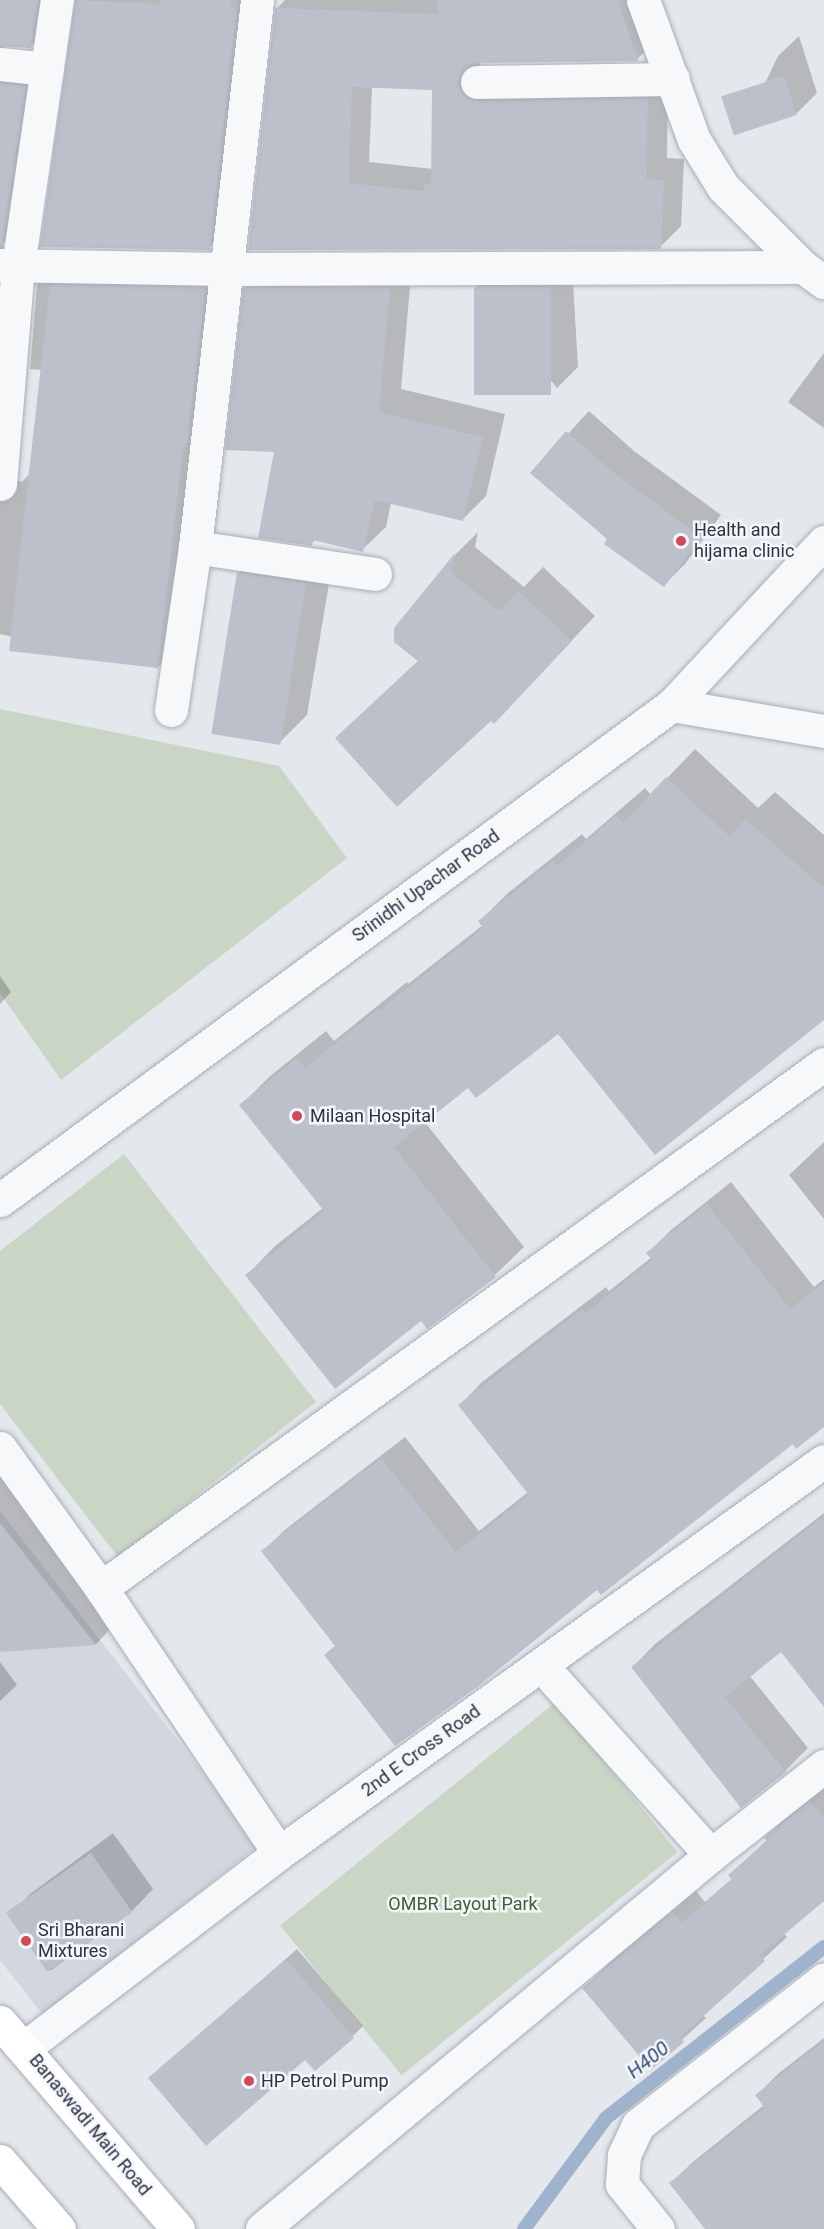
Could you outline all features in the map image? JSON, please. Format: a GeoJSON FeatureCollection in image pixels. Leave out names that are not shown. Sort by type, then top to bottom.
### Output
{"type":"FeatureCollection","features":[{"type":"Feature","properties":{"kind":"main road","name":"Banaswadi Main Road"},"geometry":{"type":"LineString","coordinates":[[0,2022],[178,2229]]}},
{"type":"Feature","properties":{"kind":"main road"},"geometry":{"type":"LineString","coordinates":[[0,2161],[59,2229]]}},
{"type":"Feature","properties":{"kind":"street"},"geometry":{"type":"LineString","coordinates":[[1,472],[9,266],[47,69],[57,0]]}},
{"type":"Feature","properties":{"kind":"street"},"geometry":{"type":"LineString","coordinates":[[171,710],[195,547],[257,0]]}},
{"type":"Feature","properties":{"kind":"street"},"geometry":{"type":"LineString","coordinates":[[643,0],[694,140],[723,187],[813,275]]}},
{"type":"Feature","properties":{"kind":"street"},"geometry":{"type":"LineString","coordinates":[[0,64],[47,69]]}},
{"type":"Feature","properties":{"kind":"street"},"geometry":{"type":"LineString","coordinates":[[477,82],[673,79]]}},
{"type":"Feature","properties":{"kind":"street"},"geometry":{"type":"LineString","coordinates":[[9,266],[813,275]]}},
{"type":"Feature","properties":{"kind":"street","name":"Srinidhi Upachar Road"},"geometry":{"type":"LineString","coordinates":[[0,1200],[672,705],[824,542]]}},
{"type":"Feature","properties":{"kind":"street"},"geometry":{"type":"LineString","coordinates":[[195,547],[375,574]]}},
{"type":"Feature","properties":{"kind":"street"},"geometry":{"type":"LineString","coordinates":[[672,705],[824,731]]}},
{"type":"Feature","properties":{"kind":"street"},"geometry":{"type":"LineString","coordinates":[[101,1588],[824,1065]]}},
{"type":"Feature","properties":{"kind":"street"},"geometry":{"type":"LineString","coordinates":[[0,1448],[101,1588],[279,1853]]}},
{"type":"Feature","properties":{"kind":"street","name":"2nd E Cross Road"},"geometry":{"type":"LineString","coordinates":[[24,2048],[279,1853],[824,1461]]}},
{"type":"Feature","properties":{"kind":"street"},"geometry":{"type":"LineString","coordinates":[[541,1665],[711,1855]]}},
{"type":"Feature","properties":{"kind":"street"},"geometry":{"type":"LineString","coordinates":[[262,2229],[711,1855],[824,1766]]}},
{"type":"Feature","properties":{"kind":"street"},"geometry":{"type":"LineString","coordinates":[[658,2229],[622,2184],[624,2155],[638,2124],[824,1979]]}},
{"type":"Feature","properties":{"kind":"shaded area"},"geometry":{"type":"Polygon","coordinates":[[[0,1511],[259,1845],[43,2015],[0,1960],[0,1511]]]}},
{"type":"Feature","properties":{"kind":"green space"},"geometry":{"type":"Polygon","coordinates":[[[0,709],[279,766],[347,858],[61,1080],[0,993],[0,709]]]}},
{"type":"Feature","properties":{"kind":"green space"},"geometry":{"type":"Polygon","coordinates":[[[124,1154],[316,1402],[118,1557],[0,1404],[0,1251],[124,1154]]]}},
{"type":"Feature","properties":{"kind":"green space","name":"OMBR Layout Park"},"geometry":{"type":"Polygon","coordinates":[[[556,1702],[677,1852],[402,2075],[280,1925],[556,1702]]]}},
{"type":"Feature","properties":{"kind":"building"},"geometry":{"type":"Polygon","coordinates":[[[0,0],[38,0],[31,48],[0,46],[0,0]]]}},
{"type":"Feature","properties":{"kind":"building"},"geometry":{"type":"Polygon","coordinates":[[[75,0],[160,4],[161,0],[231,0],[231,7],[237,7],[210,250],[40,247],[75,0]]]}},
{"type":"Feature","properties":{"kind":"building"},"geometry":{"type":"Polygon","coordinates":[[[438,0],[618,0],[638,61],[477,63],[461,72],[458,83],[461,92],[467,98],[477,101],[648,98],[646,179],[664,180],[661,249],[248,250],[275,8],[437,14],[438,0]],[[352,87],[349,183],[423,191],[424,183],[431,184],[432,90],[352,87]]]}},
{"type":"Feature","properties":{"kind":"building"},"geometry":{"type":"Polygon","coordinates":[[[784,76],[797,115],[734,135],[721,96],[784,76]]]}},
{"type":"Feature","properties":{"kind":"building"},"geometry":{"type":"Polygon","coordinates":[[[0,83],[26,86],[2,246],[0,246],[0,83]]]}},
{"type":"Feature","properties":{"kind":"building"},"geometry":{"type":"Polygon","coordinates":[[[50,285],[206,287],[187,447],[183,447],[158,668],[9,651],[50,285]]]}},
{"type":"Feature","properties":{"kind":"building"},"geometry":{"type":"Polygon","coordinates":[[[390,287],[379,412],[483,437],[463,521],[375,500],[363,552],[313,540],[312,546],[258,538],[274,452],[225,450],[243,288],[390,287]]]}},
{"type":"Feature","properties":{"kind":"building"},"geometry":{"type":"Polygon","coordinates":[[[474,287],[551,287],[551,395],[474,395],[474,287]]]}},
{"type":"Feature","properties":{"kind":"building"},"geometry":{"type":"Polygon","coordinates":[[[566,431],[613,472],[701,537],[664,587],[604,544],[607,539],[530,473],[566,431]]]}},
{"type":"Feature","properties":{"kind":"building"},"geometry":{"type":"Polygon","coordinates":[[[455,553],[451,572],[499,611],[518,591],[572,641],[494,724],[491,721],[397,807],[335,738],[418,661],[394,642],[394,628],[455,553]]]}},
{"type":"Feature","properties":{"kind":"building"},"geometry":{"type":"Polygon","coordinates":[[[237,572],[306,583],[280,745],[211,734],[237,572]]]}},
{"type":"Feature","properties":{"kind":"building"},"geometry":{"type":"Polygon","coordinates":[[[666,777],[730,837],[745,819],[824,888],[824,1020],[655,1155],[558,1034],[476,1098],[468,1088],[394,1147],[496,1277],[427,1329],[421,1321],[335,1389],[245,1275],[324,1211],[239,1105],[297,1058],[305,1068],[483,928],[478,921],[553,861],[557,866],[616,815],[623,823],[666,777]]]}},
{"type":"Feature","properties":{"kind":"building"},"geometry":{"type":"Polygon","coordinates":[[[707,1204],[790,1309],[824,1282],[824,1427],[796,1449],[793,1444],[601,1595],[597,1590],[477,1687],[395,1746],[324,1655],[335,1646],[261,1551],[381,1458],[456,1552],[529,1495],[458,1405],[582,1309],[586,1313],[652,1260],[646,1253],[707,1204]]]}},
{"type":"Feature","properties":{"kind":"building"},"geometry":{"type":"Polygon","coordinates":[[[824,1516],[824,1707],[781,1652],[725,1697],[786,1772],[741,1808],[631,1667],[824,1516]]]}},
{"type":"Feature","properties":{"kind":"building"},"geometry":{"type":"Polygon","coordinates":[[[0,1523],[96,1645],[0,1652],[0,1523]]]}},
{"type":"Feature","properties":{"kind":"building"},"geometry":{"type":"Polygon","coordinates":[[[810,1801],[824,1818],[824,1901],[760,1955],[765,1961],[680,2037],[684,2042],[651,2070],[582,1988],[672,1912],[682,1923],[732,1880],[728,1875],[767,1841],[764,1837],[810,1801]]]}},
{"type":"Feature","properties":{"kind":"building"},"geometry":{"type":"Polygon","coordinates":[[[91,1853],[132,1912],[47,1972],[6,1913],[91,1853]]]}},
{"type":"Feature","properties":{"kind":"building"},"geometry":{"type":"Polygon","coordinates":[[[286,1959],[354,2038],[315,2071],[305,2060],[206,2146],[148,2078],[286,1959]]]}},
{"type":"Feature","properties":{"kind":"building"},"geometry":{"type":"Polygon","coordinates":[[[824,2041],[824,2229],[705,2229],[669,2183],[765,2108],[755,2095],[824,2041]]]}},
{"type":"Feature","properties":{"kind":"waterway","name":"H400"},"geometry":{"type":"LineString","coordinates":[[524,2229],[606,2118],[824,1947]]}},
{"type":"Feature","properties":{"kind":"place","name":"Health and hijama clinic"},"geometry":{"type":"Point","coordinates":[681,541]}},
{"type":"Feature","properties":{"kind":"place","name":"Milaan Hospital"},"geometry":{"type":"Point","coordinates":[297,1116]}},
{"type":"Feature","properties":{"kind":"place","name":"Sri Bharani Mixtures"},"geometry":{"type":"Point","coordinates":[26,1941]}},
{"type":"Feature","properties":{"kind":"place","name":"HP Petrol Pump"},"geometry":{"type":"Point","coordinates":[249,2081]}}]}
